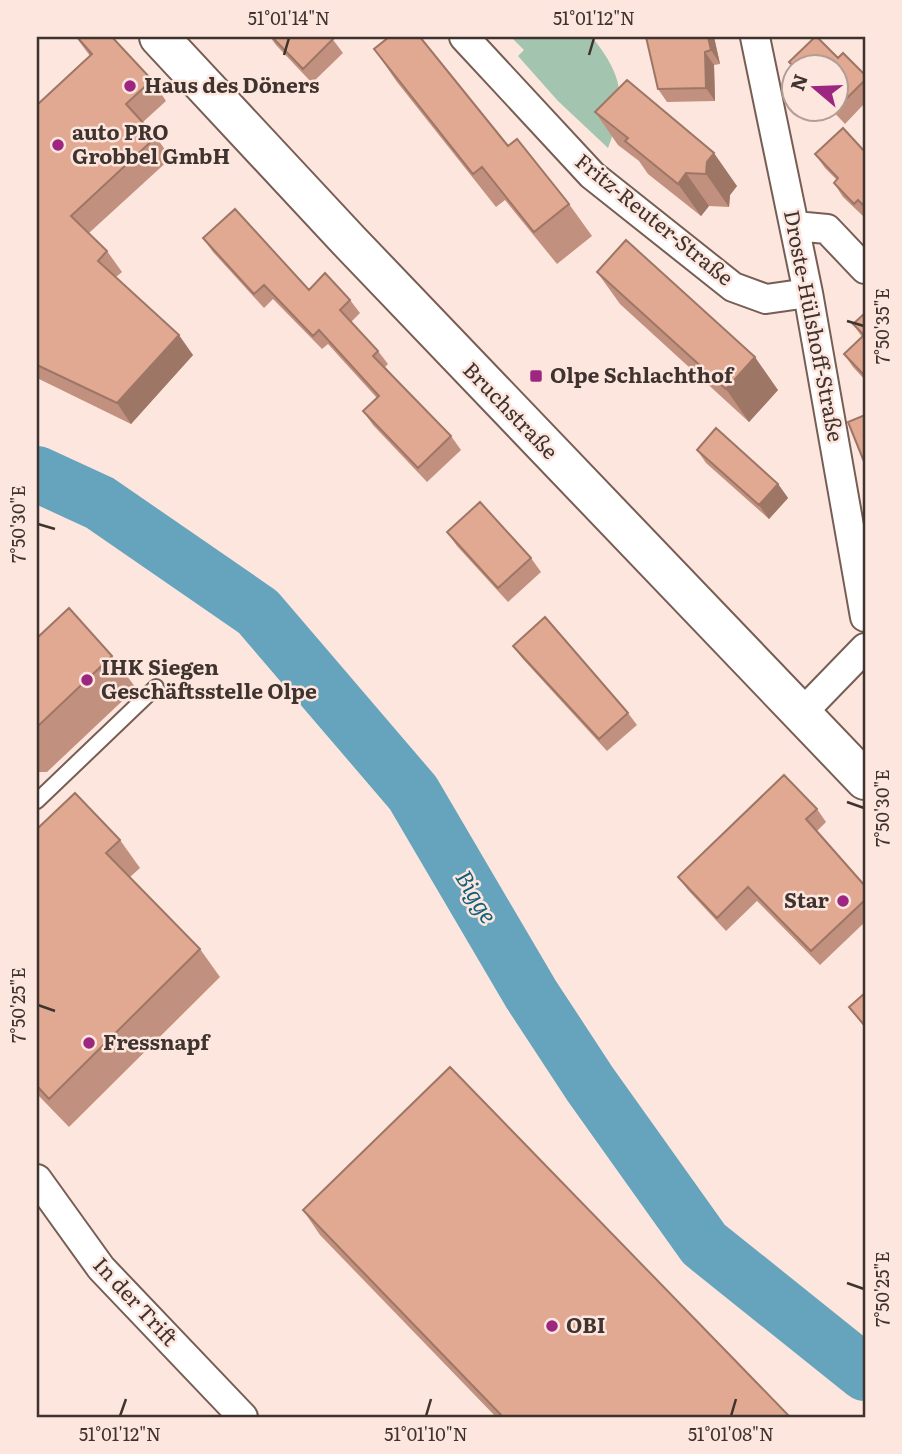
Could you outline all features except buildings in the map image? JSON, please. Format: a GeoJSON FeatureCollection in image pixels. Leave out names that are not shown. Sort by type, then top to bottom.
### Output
{"type":"FeatureCollection","features":[{"type":"Feature","properties":{"kind":"main road","name":"Bruchstraße"},"geometry":{"type":"LineString","coordinates":[[159,37],[349,242],[865,780]]}},
{"type":"Feature","properties":{"kind":"street","name":"Fritz-Reuter-Straße"},"geometry":{"type":"LineString","coordinates":[[464,37],[592,175],[733,287],[766,299],[808,293]]}},
{"type":"Feature","properties":{"kind":"street","name":"Droste-Hülshoff-Straße"},"geometry":{"type":"LineString","coordinates":[[755,37],[808,293],[865,617]]}},
{"type":"Feature","properties":{"kind":"street"},"geometry":{"type":"LineString","coordinates":[[795,226],[827,229],[865,268]]}},
{"type":"Feature","properties":{"kind":"street"},"geometry":{"type":"LineString","coordinates":[[802,713],[865,648]]}},
{"type":"Feature","properties":{"kind":"street","name":"In der Trift"},"geometry":{"type":"LineString","coordinates":[[37,1179],[101,1268],[243,1417]]}},
{"type":"Feature","properties":{"kind":"lane"},"geometry":{"type":"LineString","coordinates":[[37,801],[156,687]]}},
{"type":"Feature","properties":{"kind":"green space"},"geometry":{"type":"Polygon","coordinates":[[[511,37],[592,37],[611,64],[619,90],[618,116],[608,148],[558,101],[518,56],[524,50],[511,37]]]}},
{"type":"Feature","properties":{"kind":"waterway","name":"Bigge"},"geometry":{"type":"LineString","coordinates":[[37,474],[100,503],[258,612],[413,793],[531,994],[590,1084],[704,1244],[865,1373]]}},
{"type":"Feature","properties":{"kind":"place","name":"Haus des Döners"},"geometry":{"type":"Point","coordinates":[130,86]}},
{"type":"Feature","properties":{"kind":"place","name":"auto PRO Grobbel GmbH"},"geometry":{"type":"Point","coordinates":[58,145]}},
{"type":"Feature","properties":{"kind":"place","name":"Olpe Schlachthof"},"geometry":{"type":"Point","coordinates":[536,376]}},
{"type":"Feature","properties":{"kind":"place","name":"IHK Siegen Geschäftsstelle Olpe"},"geometry":{"type":"Point","coordinates":[87,680]}},
{"type":"Feature","properties":{"kind":"place","name":"Star"},"geometry":{"type":"Point","coordinates":[843,901]}},
{"type":"Feature","properties":{"kind":"place","name":"Fressnapf"},"geometry":{"type":"Point","coordinates":[89,1043]}},
{"type":"Feature","properties":{"kind":"place","name":"OBI"},"geometry":{"type":"Point","coordinates":[552,1326]}}]}
